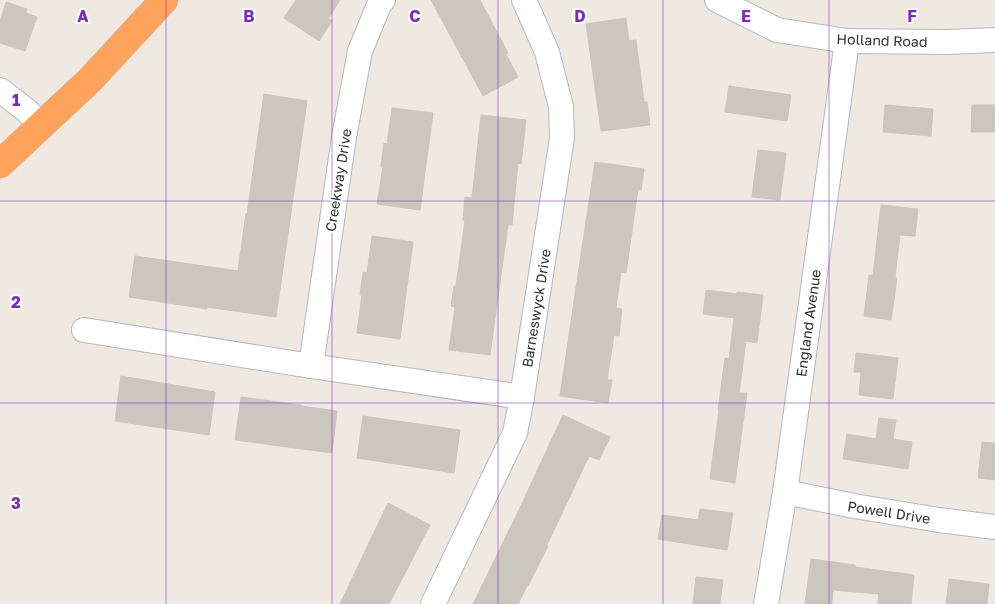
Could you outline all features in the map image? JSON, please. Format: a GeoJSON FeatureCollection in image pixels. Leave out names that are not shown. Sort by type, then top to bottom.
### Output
{"type":"FeatureCollection","features":[{"type":"Feature","properties":{"kind":"highway"},"geometry":{"type":"LineString","coordinates":[[0,164],[90,80],[164,0]]}},
{"type":"Feature","properties":{"kind":"street","name":"Creekway Drive"},"geometry":{"type":"LineString","coordinates":[[311,366],[344,137],[360,51],[379,5],[383,0]]}},
{"type":"Feature","properties":{"kind":"street","name":"Barneswyck Drive"},"geometry":{"type":"LineString","coordinates":[[433,604],[515,433],[562,138],[561,107],[547,52],[524,0]]}},
{"type":"Feature","properties":{"kind":"street","name":"Holland Road"},"geometry":{"type":"LineString","coordinates":[[717,0],[777,30],[847,41],[948,42],[995,40]]}},
{"type":"Feature","properties":{"kind":"street","name":"England Avenue"},"geometry":{"type":"LineString","coordinates":[[766,604],[785,492],[847,41]]}},
{"type":"Feature","properties":{"kind":"street"},"geometry":{"type":"LineString","coordinates":[[0,90],[42,125]]}},
{"type":"Feature","properties":{"kind":"street"},"geometry":{"type":"LineString","coordinates":[[84,330],[522,397]]}},
{"type":"Feature","properties":{"kind":"street","name":"Powell Drive"},"geometry":{"type":"LineString","coordinates":[[785,492],[854,506],[995,527]]}},
{"type":"Feature","properties":{"kind":"building"},"geometry":{"type":"Polygon","coordinates":[[[296,0],[340,0],[328,19],[332,21],[319,41],[284,18],[296,0]]]}},
{"type":"Feature","properties":{"kind":"building"},"geometry":{"type":"Polygon","coordinates":[[[431,0],[480,0],[508,53],[506,54],[518,77],[483,96],[431,0]]]}},
{"type":"Feature","properties":{"kind":"building"},"geometry":{"type":"Polygon","coordinates":[[[6,2],[27,9],[26,13],[37,17],[25,51],[0,43],[0,22],[6,2]]]}},
{"type":"Feature","properties":{"kind":"building"},"geometry":{"type":"Polygon","coordinates":[[[626,18],[629,41],[636,40],[644,102],[647,102],[650,125],[601,131],[586,24],[626,18]]]}},
{"type":"Feature","properties":{"kind":"building"},"geometry":{"type":"Polygon","coordinates":[[[729,86],[791,95],[787,121],[725,112],[729,86]]]}},
{"type":"Feature","properties":{"kind":"building"},"geometry":{"type":"Polygon","coordinates":[[[264,94],[307,101],[276,317],[129,297],[135,256],[238,271],[264,94]]]}},
{"type":"Feature","properties":{"kind":"building"},"geometry":{"type":"Polygon","coordinates":[[[885,105],[933,109],[931,136],[883,132],[885,105]]]}},
{"type":"Feature","properties":{"kind":"building"},"geometry":{"type":"Polygon","coordinates":[[[972,105],[995,105],[995,132],[971,132],[972,105]]]}},
{"type":"Feature","properties":{"kind":"building"},"geometry":{"type":"Polygon","coordinates":[[[392,108],[433,113],[420,210],[377,204],[383,167],[381,167],[384,143],[387,144],[392,108]]]}},
{"type":"Feature","properties":{"kind":"building"},"geometry":{"type":"Polygon","coordinates":[[[481,115],[526,120],[521,164],[518,163],[512,225],[508,225],[490,355],[449,350],[455,307],[451,306],[454,286],[456,286],[465,220],[463,220],[465,197],[472,198],[481,115]]]}},
{"type":"Feature","properties":{"kind":"building"},"geometry":{"type":"Polygon","coordinates":[[[758,150],[786,153],[780,200],[752,197],[758,150]]]}},
{"type":"Feature","properties":{"kind":"building"},"geometry":{"type":"Polygon","coordinates":[[[595,162],[644,169],[641,190],[638,189],[626,273],[621,272],[616,308],[622,309],[619,336],[614,335],[607,380],[612,380],[608,403],[560,396],[595,162]]]}},
{"type":"Feature","properties":{"kind":"building"},"geometry":{"type":"Polygon","coordinates":[[[881,205],[918,209],[915,236],[900,235],[895,278],[897,278],[891,320],[864,316],[869,275],[873,275],[881,205]]]}},
{"type":"Feature","properties":{"kind":"building"},"geometry":{"type":"Polygon","coordinates":[[[372,236],[413,242],[400,339],[357,333],[363,272],[367,273],[372,236]]]}},
{"type":"Feature","properties":{"kind":"building"},"geometry":{"type":"Polygon","coordinates":[[[706,290],[763,295],[757,343],[746,341],[739,393],[747,393],[735,483],[710,479],[725,358],[729,359],[734,318],[703,314],[706,290]]]}},
{"type":"Feature","properties":{"kind":"building"},"geometry":{"type":"Polygon","coordinates":[[[856,353],[898,358],[893,399],[859,395],[861,372],[854,372],[856,353]]]}},
{"type":"Feature","properties":{"kind":"building"},"geometry":{"type":"Polygon","coordinates":[[[121,376],[215,392],[209,435],[115,421],[121,376]]]}},
{"type":"Feature","properties":{"kind":"building"},"geometry":{"type":"Polygon","coordinates":[[[241,397],[337,411],[332,453],[235,440],[241,397]]]}},
{"type":"Feature","properties":{"kind":"building"},"geometry":{"type":"Polygon","coordinates":[[[563,415],[610,437],[599,460],[589,456],[548,546],[518,604],[473,604],[518,512],[563,415]]]}},
{"type":"Feature","properties":{"kind":"building"},"geometry":{"type":"Polygon","coordinates":[[[363,416],[460,430],[454,473],[357,458],[363,416]]]}},
{"type":"Feature","properties":{"kind":"building"},"geometry":{"type":"Polygon","coordinates":[[[879,418],[896,420],[893,439],[912,442],[908,469],[843,459],[847,434],[876,439],[879,418]]]}},
{"type":"Feature","properties":{"kind":"building"},"geometry":{"type":"Polygon","coordinates":[[[982,442],[995,443],[995,480],[978,478],[982,442]]]}},
{"type":"Feature","properties":{"kind":"building"},"geometry":{"type":"Polygon","coordinates":[[[388,503],[430,525],[389,604],[340,604],[388,503]]]}},
{"type":"Feature","properties":{"kind":"building"},"geometry":{"type":"Polygon","coordinates":[[[700,509],[733,513],[727,550],[658,539],[662,515],[698,520],[700,509]]]}},
{"type":"Feature","properties":{"kind":"building"},"geometry":{"type":"Polygon","coordinates":[[[811,559],[914,575],[911,604],[878,604],[879,594],[833,590],[832,604],[805,604],[811,559]]]}},
{"type":"Feature","properties":{"kind":"building"},"geometry":{"type":"Polygon","coordinates":[[[696,577],[723,580],[720,604],[693,604],[696,577]]]}},
{"type":"Feature","properties":{"kind":"building"},"geometry":{"type":"Polygon","coordinates":[[[949,579],[989,584],[987,604],[946,604],[949,579]]]}}]}
